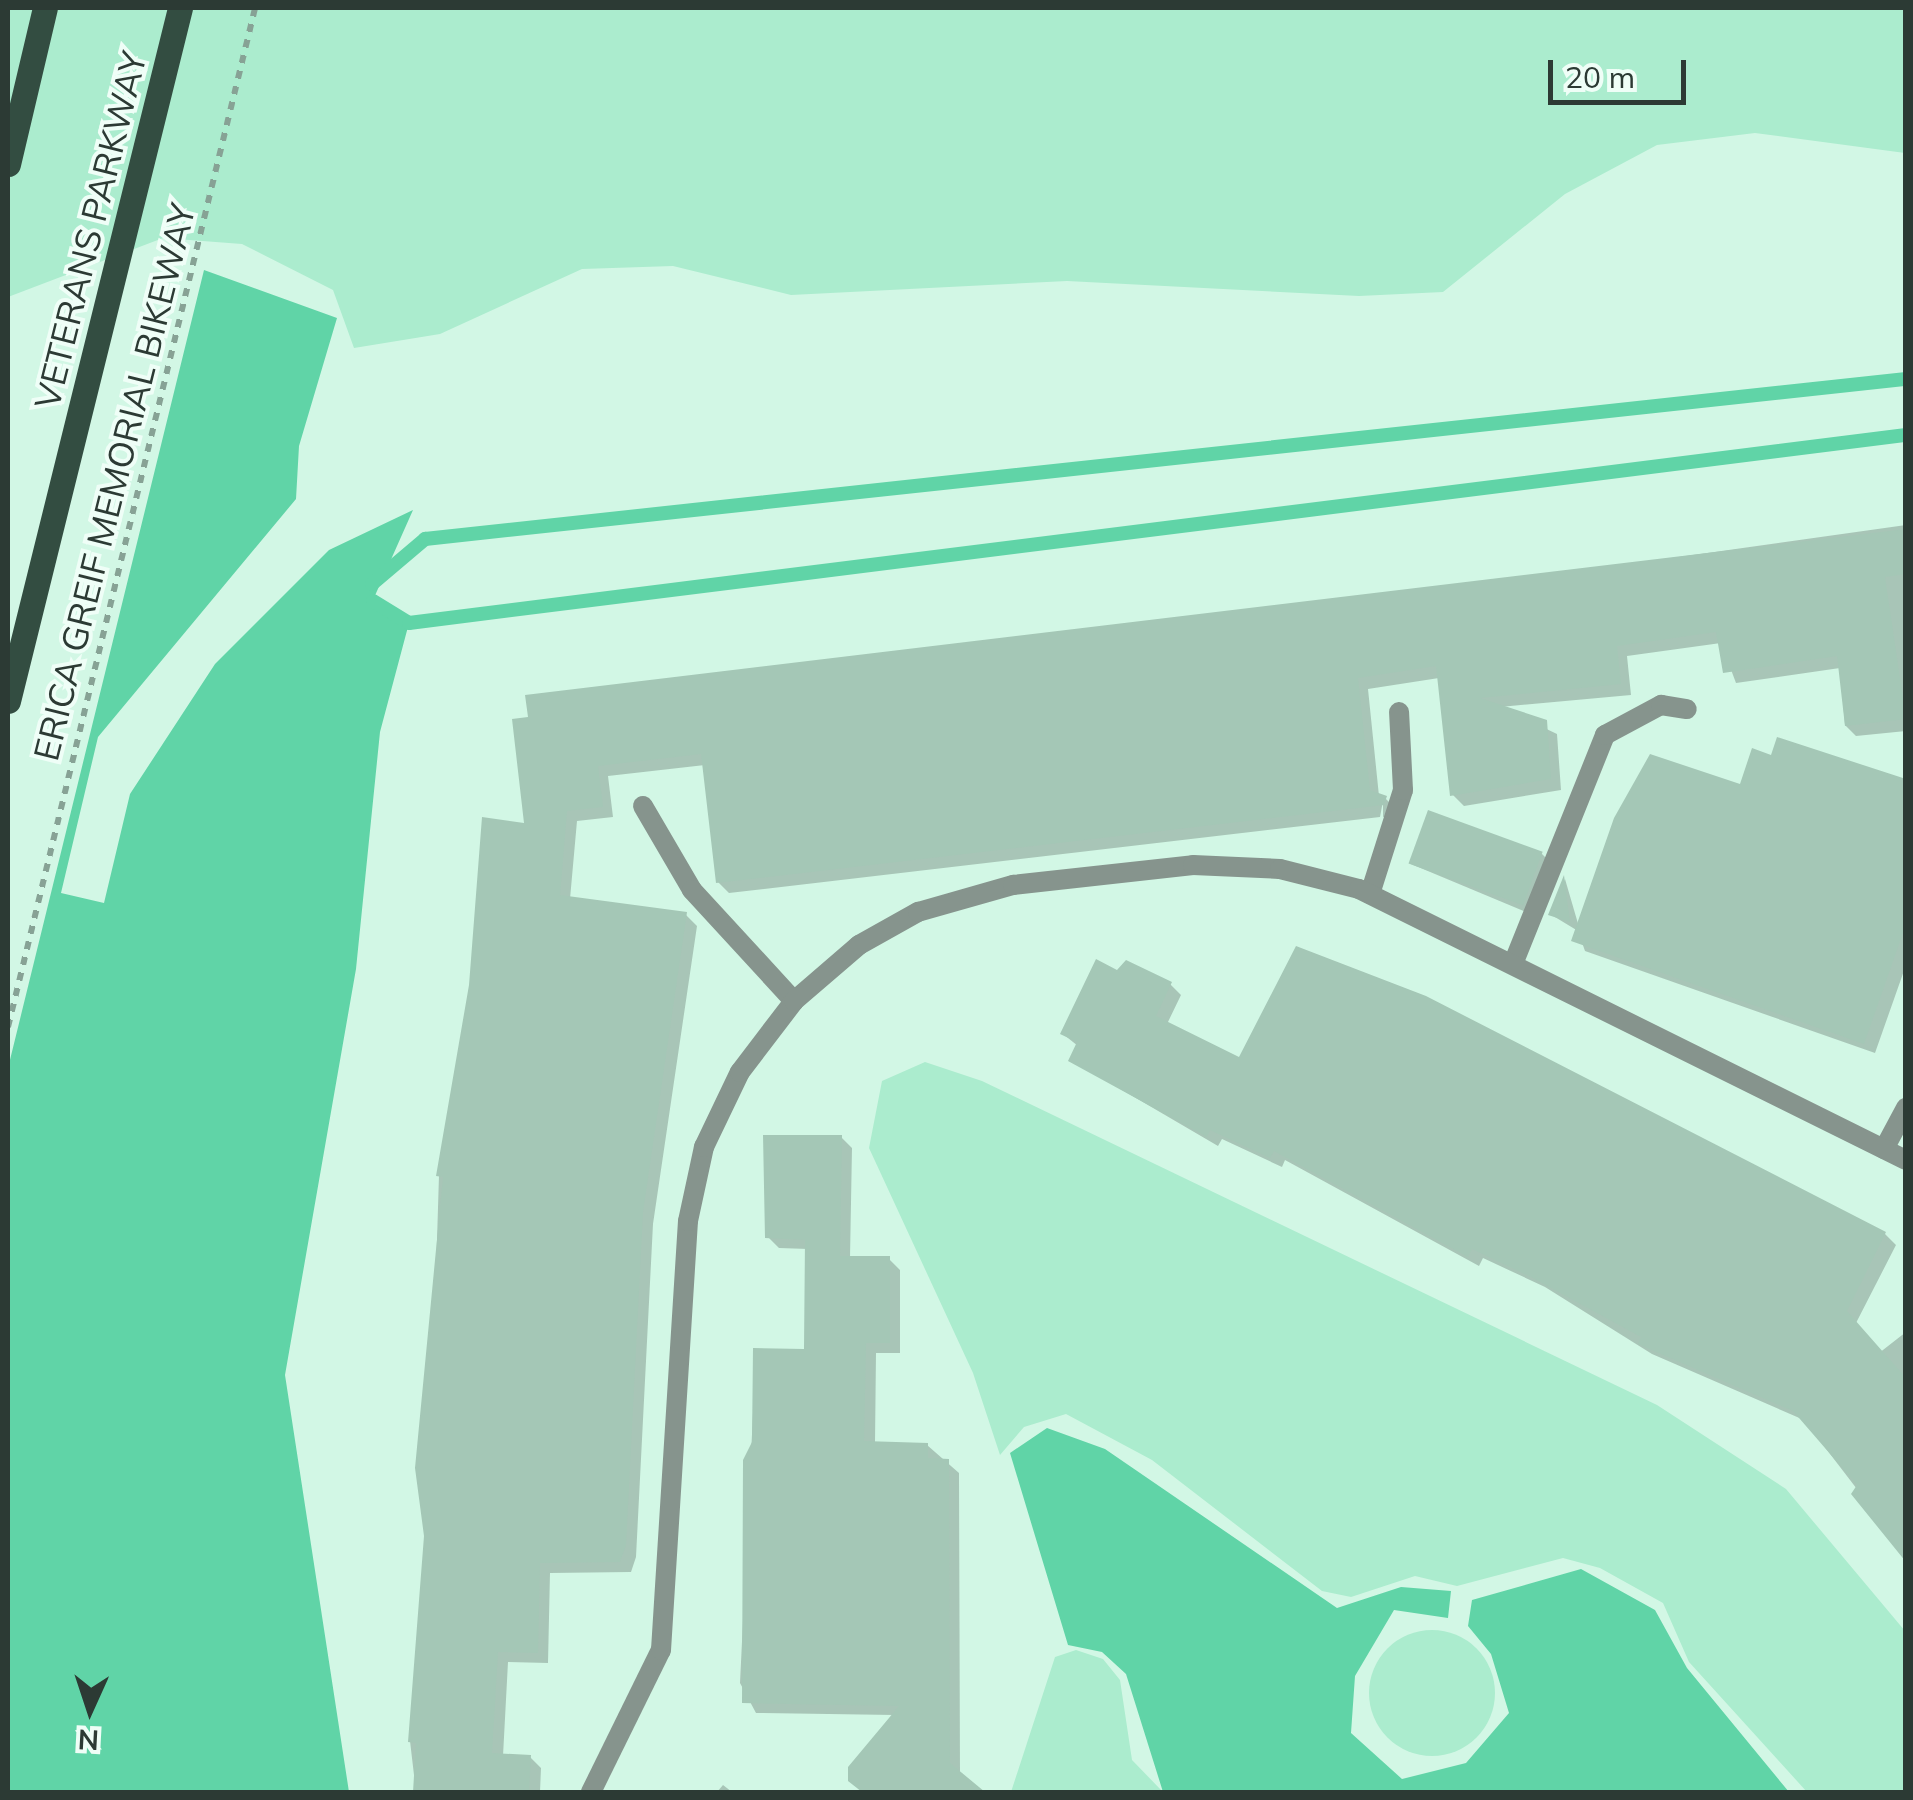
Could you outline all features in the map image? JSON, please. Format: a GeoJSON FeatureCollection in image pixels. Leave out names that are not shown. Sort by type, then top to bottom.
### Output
{"type":"FeatureCollection","features":[{"type":"Feature","properties":{"kind":"main road"},"geometry":{"type":"LineString","coordinates":[[8,164],[46,8]]}},
{"type":"Feature","properties":{"kind":"main road","name":"VETERANS PARKWAY"},"geometry":{"type":"LineString","coordinates":[[8,701],[180,8]]}},
{"type":"Feature","properties":{"kind":"lane"},"geometry":{"type":"LineString","coordinates":[[1513,964],[1605,735],[1662,705],[1686,709]]}},
{"type":"Feature","properties":{"kind":"lane"},"geometry":{"type":"LineString","coordinates":[[1370,894],[1403,790],[1400,712]]}},
{"type":"Feature","properties":{"kind":"lane"},"geometry":{"type":"LineString","coordinates":[[643,806],[692,890],[794,1001]]}},
{"type":"Feature","properties":{"kind":"lane"},"geometry":{"type":"LineString","coordinates":[[591,1792],[661,1650],[688,1220],[704,1148],[740,1072],[794,1001],[860,944],[918,912],[1013,885],[1193,864],[1280,869],[1370,894],[1906,1160]]}},
{"type":"Feature","properties":{"kind":"lane"},"geometry":{"type":"LineString","coordinates":[[1884,1149],[1906,1108]]}},
{"type":"Feature","properties":{"kind":"path","name":"ERICA GREIF MEMORIAL BIKEWAY"},"geometry":{"type":"LineString","coordinates":[[8,1027],[256,8]]}},
{"type":"Feature","properties":{"kind":"shaded area"},"geometry":{"type":"Polygon","coordinates":[[[8,8],[1905,8],[1905,153],[1755,133],[1657,145],[1565,194],[1443,292],[1359,296],[1067,281],[791,295],[673,266],[582,269],[440,334],[354,348],[333,290],[242,244],[163,238],[8,297],[8,8]]]}},
{"type":"Feature","properties":{"kind":"shaded area"},"geometry":{"type":"Polygon","coordinates":[[[204,270],[337,318],[299,446],[296,499],[98,737],[61,893],[104,903],[130,794],[215,664],[329,550],[413,510],[373,600],[409,623],[380,732],[356,969],[285,1375],[349,1792],[8,1792],[8,1068],[204,270]]]}},
{"type":"Feature","properties":{"kind":"shaded area"},"geometry":{"type":"Polygon","coordinates":[[[925,1062],[982,1081],[1657,1405],[1786,1489],[1905,1631],[1905,1792],[1807,1792],[1689,1662],[1663,1603],[1600,1568],[1563,1558],[1457,1586],[1415,1576],[1351,1597],[1322,1591],[1152,1460],[1066,1414],[1024,1427],[1000,1455],[973,1373],[869,1148],[882,1081],[925,1062]]]}},
{"type":"Feature","properties":{"kind":"shaded area"},"geometry":{"type":"Polygon","coordinates":[[[1047,1428],[1105,1449],[1337,1608],[1401,1587],[1451,1591],[1448,1618],[1394,1610],[1355,1676],[1351,1733],[1402,1779],[1466,1763],[1509,1713],[1491,1654],[1468,1626],[1472,1600],[1581,1569],[1655,1610],[1687,1668],[1789,1792],[1163,1792],[1126,1674],[1102,1652],[1068,1645],[1010,1453],[1047,1428]]]}},
{"type":"Feature","properties":{"kind":"shaded area"},"geometry":{"type":"Polygon","coordinates":[[[1432,1630],[1456,1635],[1477,1648],[1490,1669],[1495,1693],[1490,1717],[1477,1738],[1456,1751],[1432,1756],[1408,1751],[1387,1738],[1374,1717],[1369,1693],[1374,1669],[1387,1648],[1408,1635],[1432,1630]]]}},
{"type":"Feature","properties":{"kind":"shaded area"},"geometry":{"type":"Polygon","coordinates":[[[1076,1650],[1103,1659],[1120,1680],[1132,1760],[1163,1792],[1011,1792],[1055,1657],[1076,1650]]]}},
{"type":"Feature","properties":{"kind":"building"},"geometry":{"type":"Polygon","coordinates":[[[1906,529],[1906,574],[1885,577],[1906,719],[1845,726],[1837,656],[1723,673],[1716,632],[1617,646],[1621,684],[1480,698],[1547,720],[1551,779],[1450,796],[1436,666],[1358,678],[1370,790],[1387,796],[1384,805],[716,883],[701,754],[598,766],[603,807],[567,811],[560,895],[687,912],[643,1212],[626,1545],[620,1562],[540,1563],[538,1653],[498,1652],[492,1753],[531,1755],[529,1792],[413,1792],[416,1743],[408,1742],[424,1536],[415,1468],[443,1177],[436,1176],[469,985],[482,817],[524,823],[512,719],[528,717],[525,695],[1906,529]]]}},
{"type":"Feature","properties":{"kind":"building"},"geometry":{"type":"Polygon","coordinates":[[[1777,737],[1906,779],[1906,924],[1864,1044],[1571,941],[1614,818],[1650,754],[1740,784],[1752,748],[1771,755],[1777,737]]]}},
{"type":"Feature","properties":{"kind":"building"},"geometry":{"type":"Polygon","coordinates":[[[1428,810],[1543,852],[1523,905],[1409,864],[1428,810]]]}},
{"type":"Feature","properties":{"kind":"building"},"geometry":{"type":"Polygon","coordinates":[[[1564,875],[1570,922],[1548,915],[1564,875]]]}},
{"type":"Feature","properties":{"kind":"building"},"geometry":{"type":"Polygon","coordinates":[[[1296,946],[1426,996],[1886,1232],[1847,1311],[1906,1378],[1906,1562],[1851,1494],[1857,1485],[1793,1411],[1638,1344],[1641,1337],[1531,1277],[1472,1249],[1468,1257],[1274,1151],[1270,1158],[1210,1130],[1207,1137],[1068,1061],[1077,1042],[1060,1034],[1096,959],[1117,970],[1126,960],[1172,982],[1156,1016],[1239,1057],[1296,946]]]}},
{"type":"Feature","properties":{"kind":"building"},"geometry":{"type":"Polygon","coordinates":[[[763,1135],[842,1135],[840,1256],[890,1256],[890,1343],[866,1343],[864,1441],[928,1443],[928,1458],[949,1459],[950,1763],[985,1792],[862,1792],[848,1781],[848,1767],[899,1706],[742,1703],[743,1460],[752,1442],[753,1348],[804,1349],[805,1240],[765,1238],[763,1135]]]}},
{"type":"Feature","properties":{"kind":"waterway"},"geometry":{"type":"LineString","coordinates":[[372,584],[425,539],[1906,379]]}},
{"type":"Feature","properties":{"kind":"waterway"},"geometry":{"type":"LineString","coordinates":[[373,601],[409,623],[1906,435]]}}]}
